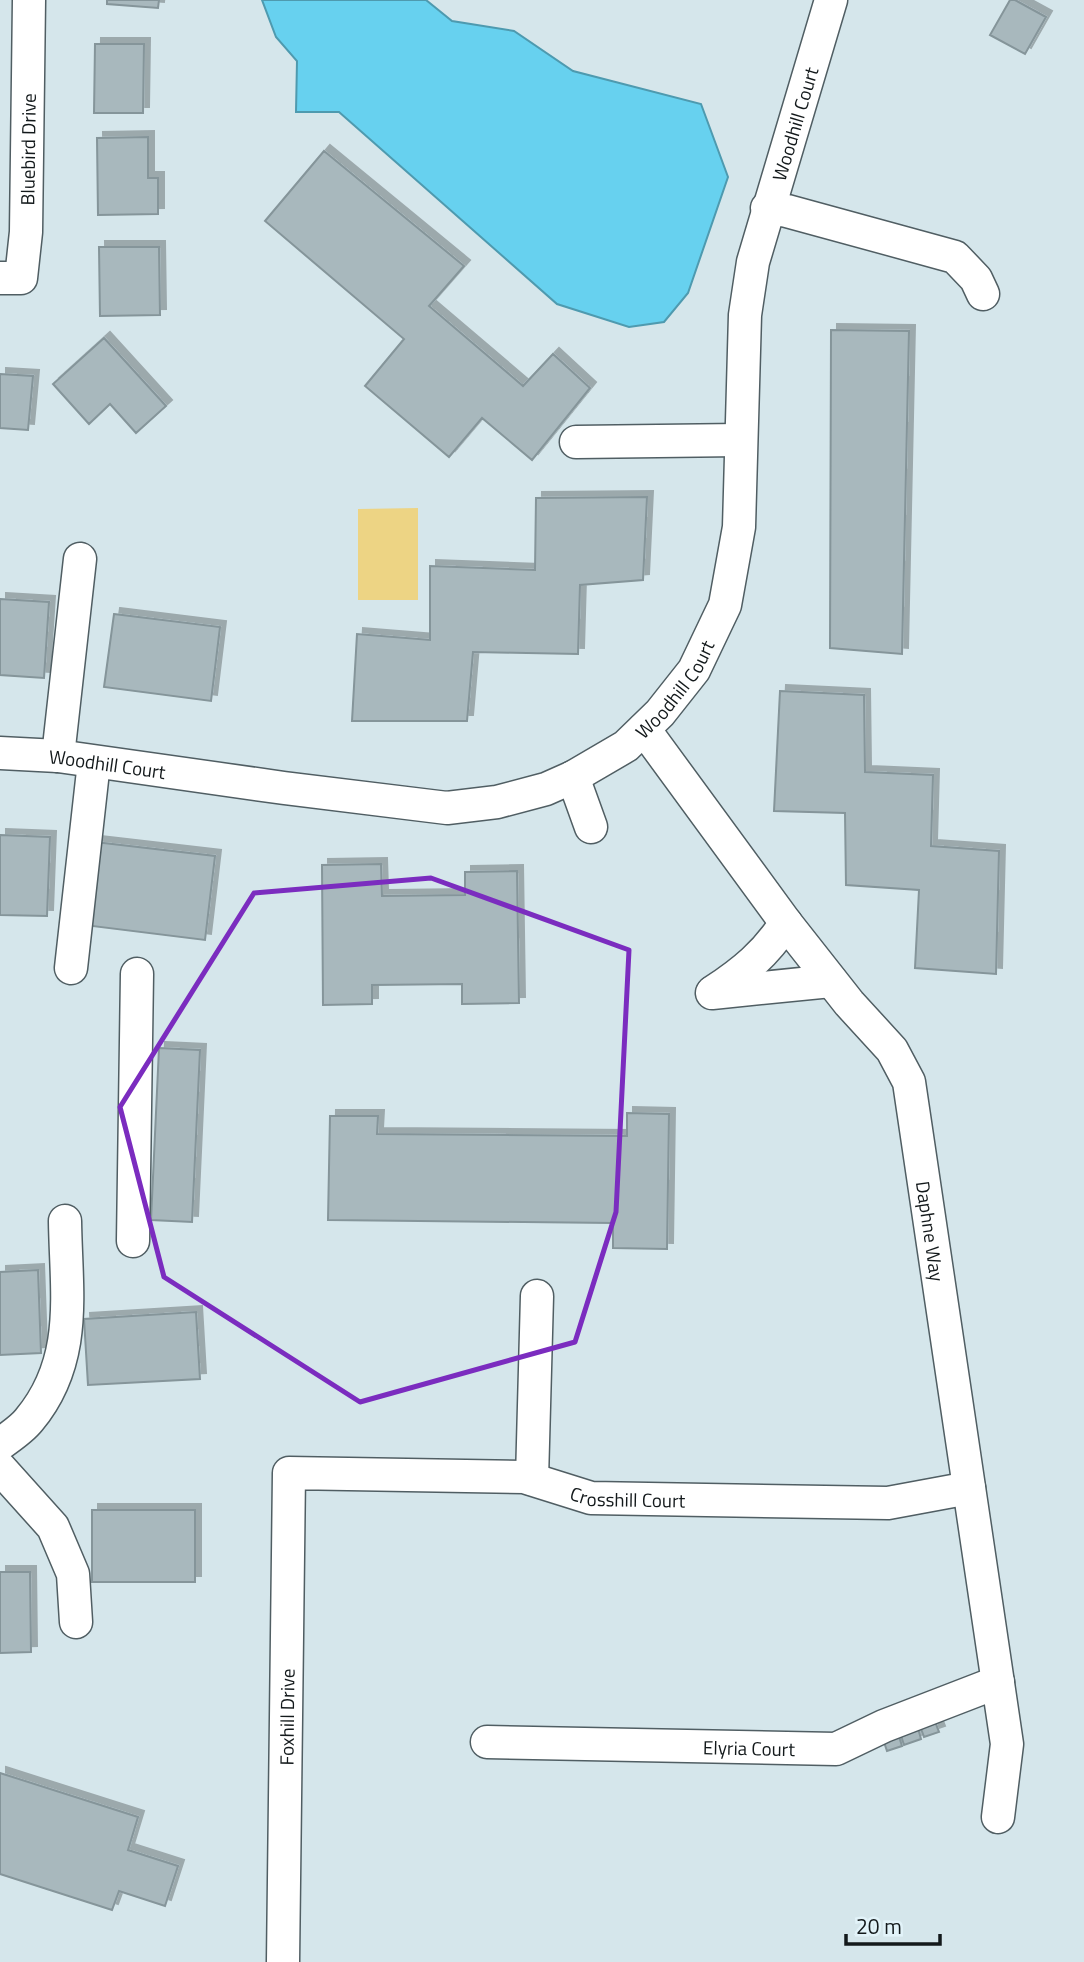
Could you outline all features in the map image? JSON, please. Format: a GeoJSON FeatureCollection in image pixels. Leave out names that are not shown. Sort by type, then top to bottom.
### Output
{"type":"FeatureCollection","features":[{"type":"Feature","properties":{"kind":"street","name":"Bluebird Drive"},"geometry":{"type":"LineString","coordinates":[[0,278],[21,278],[26,232],[29,0]]}},
{"type":"Feature","properties":{"kind":"street","name":"Woodhill Court"},"geometry":{"type":"LineString","coordinates":[[0,752],[58,756],[447,808],[496,802],[545,789],[573,777],[626,746],[660,713],[694,670],[725,605],[739,527],[745,315],[753,262],[831,0]]}},
{"type":"Feature","properties":{"kind":"street"},"geometry":{"type":"LineString","coordinates":[[767,208],[787,211],[955,257],[976,279],[983,294]]}},
{"type":"Feature","properties":{"kind":"street"},"geometry":{"type":"LineString","coordinates":[[576,442],[740,440]]}},
{"type":"Feature","properties":{"kind":"street"},"geometry":{"type":"LineString","coordinates":[[58,756],[80,559]]}},
{"type":"Feature","properties":{"kind":"street","name":"Daphne Way"},"geometry":{"type":"LineString","coordinates":[[644,729],[786,923],[831,981],[892,1050],[909,1082],[1007,1744],[998,1817]]}},
{"type":"Feature","properties":{"kind":"street"},"geometry":{"type":"LineString","coordinates":[[71,968],[94,762]]}},
{"type":"Feature","properties":{"kind":"street"},"geometry":{"type":"LineString","coordinates":[[573,777],[591,827]]}},
{"type":"Feature","properties":{"kind":"street"},"geometry":{"type":"LineString","coordinates":[[786,923],[768,950],[712,993],[831,981]]}},
{"type":"Feature","properties":{"kind":"street"},"geometry":{"type":"LineString","coordinates":[[133,1241],[137,974]]}},
{"type":"Feature","properties":{"kind":"street"},"geometry":{"type":"LineString","coordinates":[[0,1444],[28,1422],[42,1402],[64,1351],[67,1329],[65,1221]]}},
{"type":"Feature","properties":{"kind":"street"},"geometry":{"type":"LineString","coordinates":[[532,1479],[537,1296]]}},
{"type":"Feature","properties":{"kind":"street"},"geometry":{"type":"LineString","coordinates":[[0,1468],[52,1527],[73,1574],[76,1622]]}},
{"type":"Feature","properties":{"kind":"street","name":"Crosshill Court"},"geometry":{"type":"LineString","coordinates":[[289,1472],[532,1479],[591,1498],[888,1503],[970,1488]]}},
{"type":"Feature","properties":{"kind":"street","name":"Foxhill Drive"},"geometry":{"type":"LineString","coordinates":[[283,1962],[289,1472]]}},
{"type":"Feature","properties":{"kind":"street","name":"Elyria Court"},"geometry":{"type":"LineString","coordinates":[[487,1742],[836,1749],[884,1726],[998,1682]]}},
{"type":"Feature","properties":{"kind":"highlighted area"},"geometry":{"type":"Polygon","coordinates":[[[431,878],[629,950],[616,1212],[575,1342],[360,1402],[164,1277],[120,1107],[254,893],[431,878]]]}},
{"type":"Feature","properties":{"kind":"shaded area"},"geometry":{"type":"Polygon","coordinates":[[[418,508],[418,600],[358,600],[358,509],[418,508]]]}},
{"type":"Feature","properties":{"kind":"water"},"geometry":{"type":"Polygon","coordinates":[[[262,0],[426,0],[452,21],[514,31],[573,71],[701,104],[728,177],[688,293],[664,322],[629,327],[557,304],[339,112],[296,112],[297,61],[276,37],[262,0]]]}},
{"type":"Feature","properties":{"kind":"building"},"geometry":{"type":"Polygon","coordinates":[[[107,0],[159,0],[158,8],[107,4],[107,0]]]}},
{"type":"Feature","properties":{"kind":"building"},"geometry":{"type":"Polygon","coordinates":[[[1010,0],[1015,0],[1046,17],[1025,54],[990,35],[1010,0]]]}},
{"type":"Feature","properties":{"kind":"building"},"geometry":{"type":"Polygon","coordinates":[[[95,44],[144,44],[143,113],[94,113],[95,44]]]}},
{"type":"Feature","properties":{"kind":"building"},"geometry":{"type":"Polygon","coordinates":[[[148,137],[148,178],[158,178],[158,214],[98,215],[97,138],[148,137]]]}},
{"type":"Feature","properties":{"kind":"building"},"geometry":{"type":"Polygon","coordinates":[[[324,151],[464,266],[429,306],[523,386],[553,354],[590,388],[532,460],[482,418],[449,457],[365,386],[404,339],[265,221],[324,151]]]}},
{"type":"Feature","properties":{"kind":"building"},"geometry":{"type":"Polygon","coordinates":[[[99,247],[159,247],[160,315],[100,316],[99,247]]]}},
{"type":"Feature","properties":{"kind":"building"},"geometry":{"type":"Polygon","coordinates":[[[831,330],[909,331],[902,654],[830,648],[831,330]]]}},
{"type":"Feature","properties":{"kind":"building"},"geometry":{"type":"Polygon","coordinates":[[[104,338],[166,406],[136,433],[110,404],[89,424],[53,384],[104,338]]]}},
{"type":"Feature","properties":{"kind":"building"},"geometry":{"type":"Polygon","coordinates":[[[0,374],[33,376],[28,430],[0,428],[0,374]]]}},
{"type":"Feature","properties":{"kind":"building"},"geometry":{"type":"Polygon","coordinates":[[[647,497],[643,580],[580,585],[578,654],[473,652],[467,721],[352,721],[357,634],[430,640],[430,566],[535,570],[536,498],[647,497]]]}},
{"type":"Feature","properties":{"kind":"building"},"geometry":{"type":"Polygon","coordinates":[[[0,599],[49,602],[44,678],[0,675],[0,599]]]}},
{"type":"Feature","properties":{"kind":"building"},"geometry":{"type":"Polygon","coordinates":[[[114,614],[220,627],[211,701],[104,687],[114,614]]]}},
{"type":"Feature","properties":{"kind":"building"},"geometry":{"type":"Polygon","coordinates":[[[780,691],[864,695],[865,772],[933,775],[931,846],[999,851],[996,974],[915,968],[919,890],[846,885],[845,813],[774,811],[780,691]]]}},
{"type":"Feature","properties":{"kind":"building"},"geometry":{"type":"Polygon","coordinates":[[[0,835],[50,837],[47,916],[0,915],[0,835]]]}},
{"type":"Feature","properties":{"kind":"building"},"geometry":{"type":"Polygon","coordinates":[[[95,842],[215,856],[205,940],[84,925],[95,842]]]}},
{"type":"Feature","properties":{"kind":"building"},"geometry":{"type":"Polygon","coordinates":[[[381,864],[382,896],[465,895],[465,872],[517,871],[519,1003],[462,1004],[462,984],[372,985],[372,1004],[323,1005],[322,865],[381,864]]]}},
{"type":"Feature","properties":{"kind":"building"},"geometry":{"type":"Polygon","coordinates":[[[159,1048],[200,1050],[192,1222],[151,1220],[159,1048]]]}},
{"type":"Feature","properties":{"kind":"building"},"geometry":{"type":"Polygon","coordinates":[[[627,1113],[669,1114],[667,1249],[613,1248],[613,1223],[328,1220],[330,1116],[378,1116],[377,1134],[627,1136],[627,1113]]]}},
{"type":"Feature","properties":{"kind":"building"},"geometry":{"type":"Polygon","coordinates":[[[38,1270],[41,1353],[0,1355],[0,1272],[38,1270]]]}},
{"type":"Feature","properties":{"kind":"building"},"geometry":{"type":"Polygon","coordinates":[[[196,1312],[200,1379],[88,1385],[84,1319],[196,1312]]]}},
{"type":"Feature","properties":{"kind":"building"},"geometry":{"type":"Polygon","coordinates":[[[92,1510],[195,1510],[195,1582],[92,1582],[92,1510]]]}},
{"type":"Feature","properties":{"kind":"building"},"geometry":{"type":"Polygon","coordinates":[[[0,1572],[30,1572],[31,1652],[0,1653],[0,1572]]]}},
{"type":"Feature","properties":{"kind":"building"},"geometry":{"type":"Polygon","coordinates":[[[932,1714],[939,1732],[924,1737],[918,1720],[932,1714]]]}},
{"type":"Feature","properties":{"kind":"building"},"geometry":{"type":"Polygon","coordinates":[[[898,1726],[918,1728],[921,1739],[904,1745],[898,1726]]]}},
{"type":"Feature","properties":{"kind":"building"},"geometry":{"type":"Polygon","coordinates":[[[896,1727],[902,1746],[887,1751],[881,1733],[896,1727]]]}},
{"type":"Feature","properties":{"kind":"building"},"geometry":{"type":"Polygon","coordinates":[[[0,1773],[138,1817],[128,1850],[178,1866],[165,1906],[119,1891],[112,1910],[0,1874],[0,1773]]]}}]}
